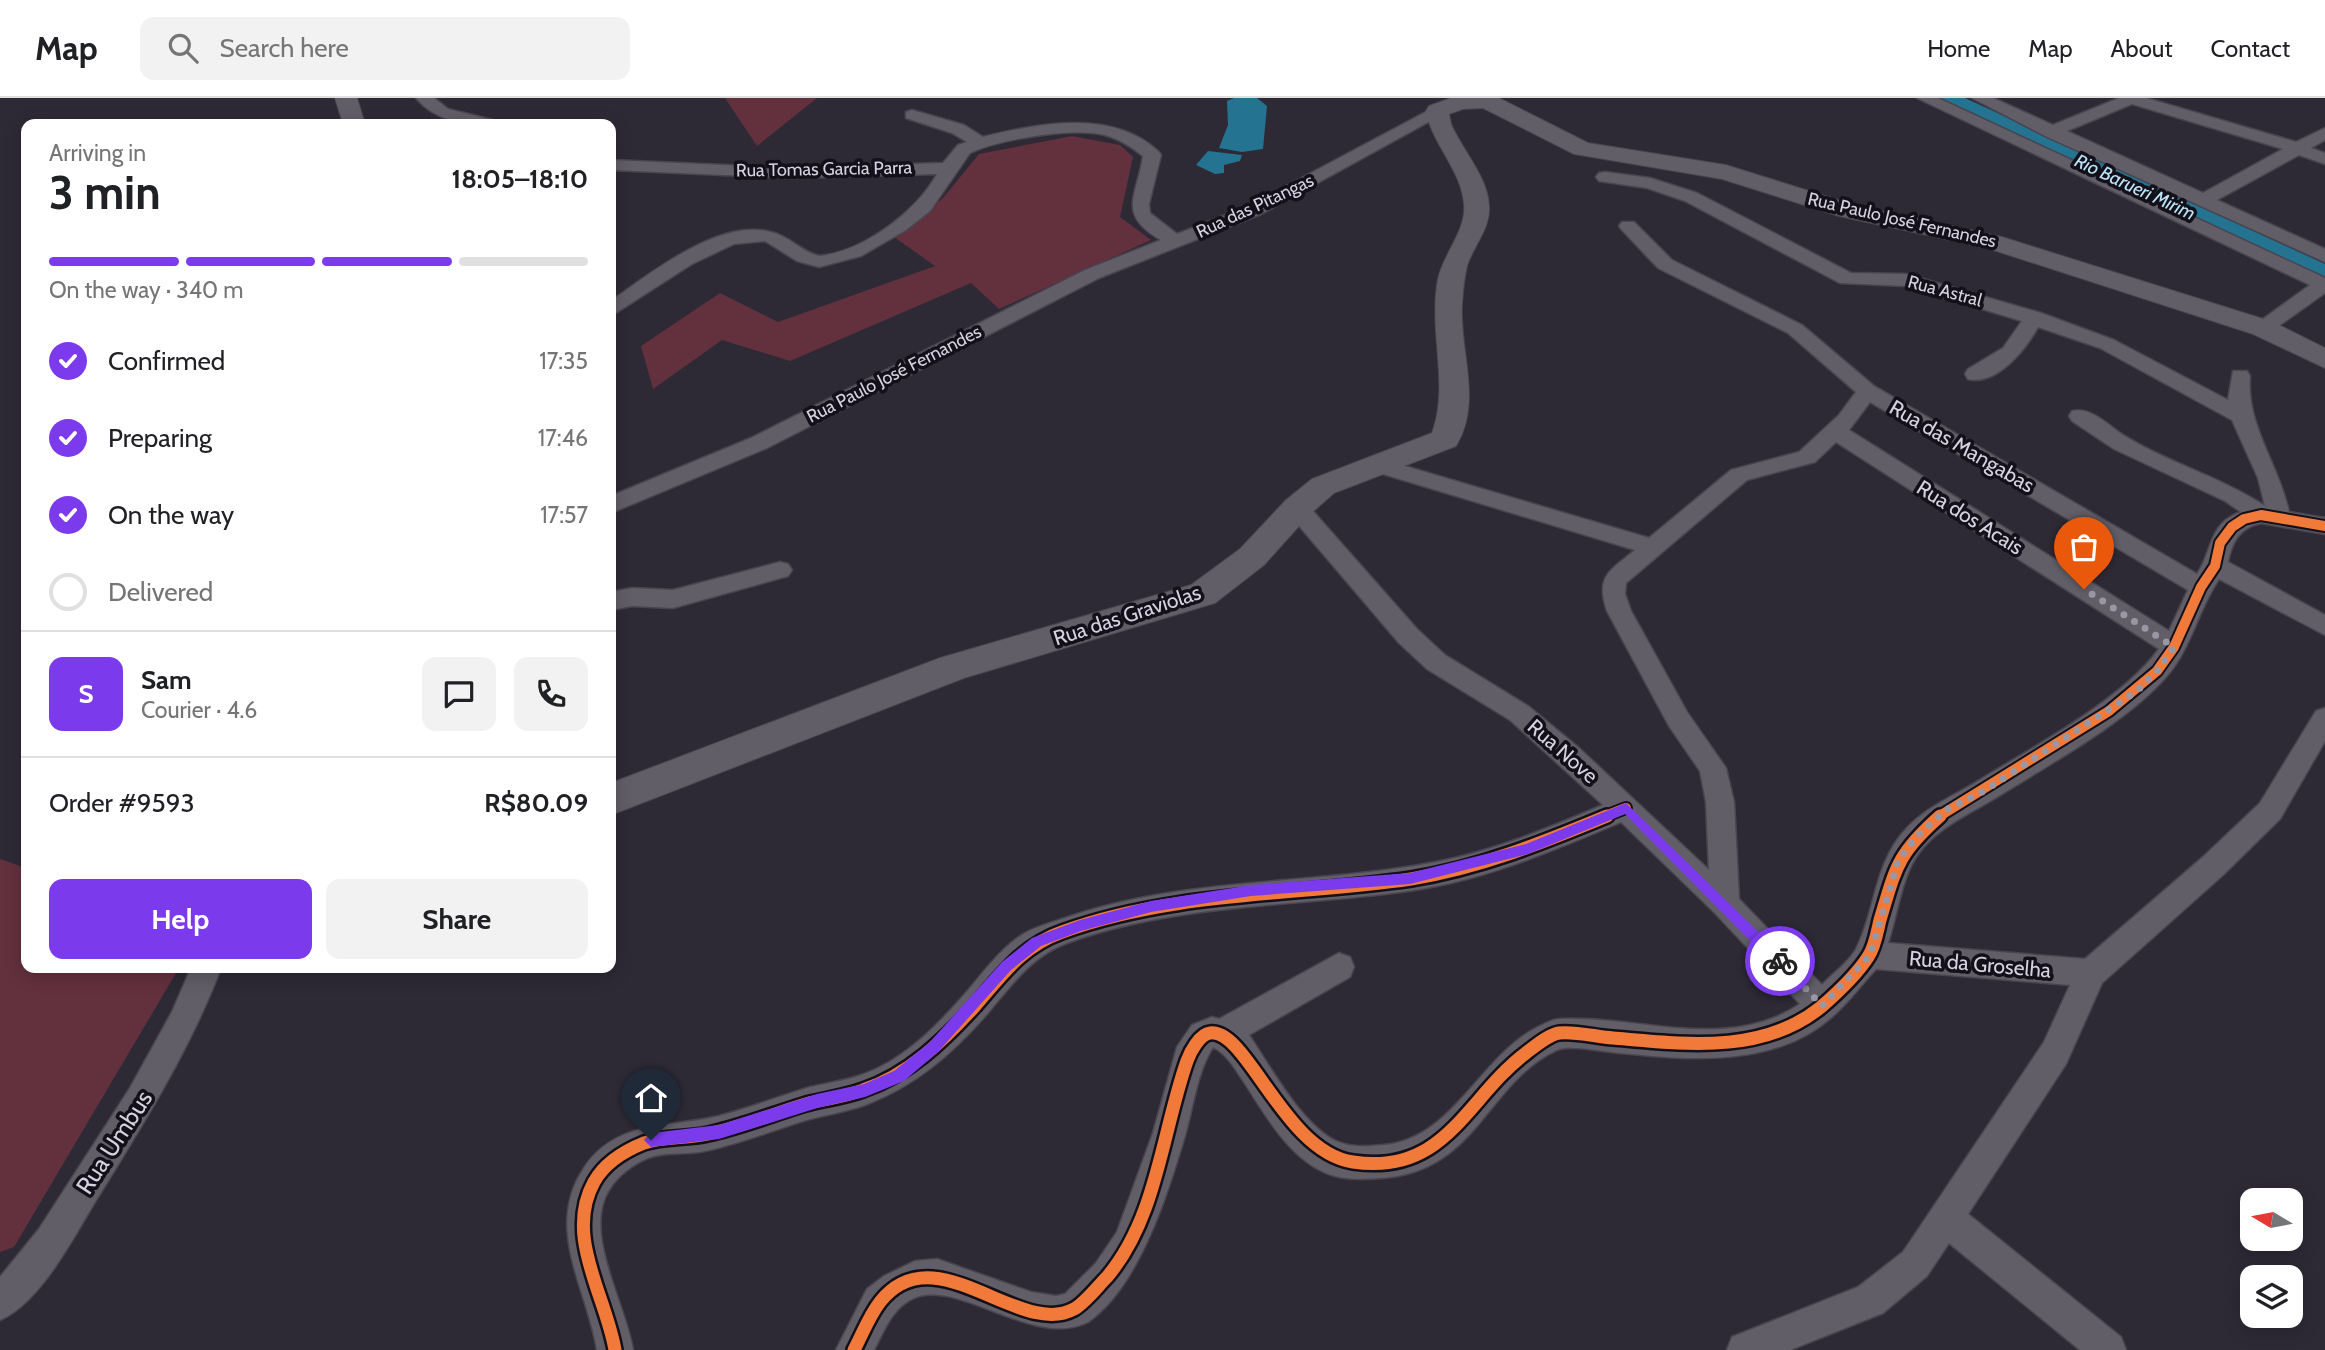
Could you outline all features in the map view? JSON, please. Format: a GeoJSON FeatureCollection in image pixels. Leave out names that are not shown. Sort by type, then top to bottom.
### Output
{"type":"FeatureCollection","features":[{"type":"Feature","properties":{"kind":"main road"},"geometry":{"type":"LineString","coordinates":[[346,98],[354,119]]}},
{"type":"Feature","properties":{"kind":"main road","name":"Rua Paulo José Fernandes"},"geometry":{"type":"LineString","coordinates":[[1437,111],[1467,100],[1489,102],[1582,149],[1726,172],[1848,211],[1993,242],[2263,328],[2325,359]]}},
{"type":"Feature","properties":{"kind":"main road","name":"Rua das Graviolas"},"geometry":{"type":"LineString","coordinates":[[616,797],[953,668],[1203,594],[1252,556],[1297,508],[1323,486],[1381,466],[1445,439],[1455,406],[1457,379],[1449,342],[1452,272],[1477,209],[1474,191],[1440,127],[1437,111]]}},
{"type":"Feature","properties":{"kind":"street"},"geometry":{"type":"LineString","coordinates":[[424,98],[442,113],[467,119]]}},
{"type":"Feature","properties":{"kind":"street"},"geometry":{"type":"LineString","coordinates":[[1924,98],[2325,284],[2263,328]]}},
{"type":"Feature","properties":{"kind":"street"},"geometry":{"type":"LineString","coordinates":[[1980,98],[2325,256]]}},
{"type":"Feature","properties":{"kind":"street"},"geometry":{"type":"LineString","coordinates":[[2051,132],[2131,98],[2325,159]]}},
{"type":"Feature","properties":{"kind":"street","name":"Rua das Pitangas"},"geometry":{"type":"LineString","coordinates":[[979,142],[1090,128],[1114,132],[1132,141],[1152,155],[1138,205],[1143,218],[1156,231],[1177,242],[1219,227],[1292,192],[1365,148],[1437,111]]}},
{"type":"Feature","properties":{"kind":"street"},"geometry":{"type":"LineString","coordinates":[[912,116],[958,129],[979,142]]}},
{"type":"Feature","properties":{"kind":"street"},"geometry":{"type":"LineString","coordinates":[[2202,201],[2325,132]]}},
{"type":"Feature","properties":{"kind":"street"},"geometry":{"type":"LineString","coordinates":[[616,307],[700,252],[734,239],[769,236],[810,260],[820,262],[838,258],[911,218],[930,201],[963,150],[979,142]]}},
{"type":"Feature","properties":{"kind":"street","name":"Rua Tomas Garcia Parra"},"geometry":{"type":"LineString","coordinates":[[616,169],[651,165],[790,173],[949,168]]}},
{"type":"Feature","properties":{"kind":"street","name":"Rua Astral"},"geometry":{"type":"LineString","coordinates":[[1605,177],[1650,183],[1691,197],[1847,279],[1906,280],[2034,317],[2107,344],[2242,416]]}},
{"type":"Feature","properties":{"kind":"street","name":"Rua das Mangabas"},"geometry":{"type":"LineString","coordinates":[[1628,226],[1665,264],[1795,329],[1867,391],[2208,577],[2325,626]]}},
{"type":"Feature","properties":{"kind":"street","name":"Rua Paulo José Fernandes"},"geometry":{"type":"LineString","coordinates":[[616,503],[759,443],[1091,274],[1177,242]]}},
{"type":"Feature","properties":{"kind":"street"},"geometry":{"type":"LineString","coordinates":[[1975,374],[2000,362],[2019,345],[2034,317]]}},
{"type":"Feature","properties":{"kind":"street"},"geometry":{"type":"LineString","coordinates":[[2240,376],[2236,399],[2269,476],[2270,515]]}},
{"type":"Feature","properties":{"kind":"street","name":"Rua das Mangabas"},"geometry":{"type":"LineString","coordinates":[[1725,904],[1720,802],[1713,768],[1678,719],[1619,611],[1614,594],[1615,580],[1739,475],[1807,457],[1836,432],[1867,391]]}},
{"type":"Feature","properties":{"kind":"street"},"geometry":{"type":"LineString","coordinates":[[2080,416],[2122,444],[2270,515],[2325,526]]}},
{"type":"Feature","properties":{"kind":"street","name":"Rua dos Acais"},"geometry":{"type":"LineString","coordinates":[[1836,432],[2174,647]]}},
{"type":"Feature","properties":{"kind":"street"},"geometry":{"type":"LineString","coordinates":[[1381,466],[1651,547]]}},
{"type":"Feature","properties":{"kind":"street","name":"Rua Nove"},"geometry":{"type":"LineString","coordinates":[[1297,508],[1408,636],[1436,662],[1519,713],[1626,808],[1725,904],[1822,1006]]}},
{"type":"Feature","properties":{"kind":"street"},"geometry":{"type":"LineString","coordinates":[[854,1350],[880,1302],[895,1288],[915,1279],[937,1277],[1031,1310],[1056,1314],[1074,1309],[1108,1275],[1131,1241],[1169,1133],[1194,1045],[1203,1035],[1212,1032],[1222,1034],[1237,1045],[1283,1113],[1308,1141],[1334,1159],[1360,1163],[1402,1160],[1441,1142],[1515,1061],[1558,1033],[1678,1044],[1740,1042],[1775,1033],[1800,1022],[1822,1006],[1870,955],[1898,861],[1916,837],[1946,810],[1984,791],[2137,691],[2157,671],[2174,647],[2208,577],[2220,543],[2232,527],[2244,519],[2270,515]]}},
{"type":"Feature","properties":{"kind":"street"},"geometry":{"type":"LineString","coordinates":[[616,600],[632,597],[673,598],[780,570]]}},
{"type":"Feature","properties":{"kind":"street"},"geometry":{"type":"LineString","coordinates":[[1745,1350],[1870,1300],[1915,1264],[2055,1053],[2091,973],[2213,866],[2270,811],[2325,718]]}},
{"type":"Feature","properties":{"kind":"street"},"geometry":{"type":"LineString","coordinates":[[615,1350],[583,1242],[582,1212],[593,1184],[608,1164],[630,1149],[651,1140],[695,1137],[729,1130],[817,1101],[865,1090],[899,1076],[934,1047],[1007,966],[1037,942],[1080,926],[1151,907],[1251,891],[1410,879],[1528,849],[1626,808]]}},
{"type":"Feature","properties":{"kind":"street","name":"Rua da Groselha"},"geometry":{"type":"LineString","coordinates":[[1870,955],[2091,973]]}},
{"type":"Feature","properties":{"kind":"street"},"geometry":{"type":"LineString","coordinates":[[1222,1034],[1339,967]]}},
{"type":"Feature","properties":{"kind":"street","name":"Rua Umbus"},"geometry":{"type":"LineString","coordinates":[[0,1302],[20,1284],[53,1237],[156,1076],[185,1020],[204,973]]}},
{"type":"Feature","properties":{"kind":"street"},"geometry":{"type":"LineString","coordinates":[[1946,1218],[2108,1350]]}},
{"type":"Feature","properties":{"kind":"shaded area"},"geometry":{"type":"Polygon","coordinates":[[[725,98],[817,98],[757,146],[725,98]]]}},
{"type":"Feature","properties":{"kind":"shaded area"},"geometry":{"type":"Polygon","coordinates":[[[1072,136],[1120,145],[1133,157],[1120,217],[1151,240],[999,309],[971,283],[790,361],[722,340],[653,389],[641,346],[720,293],[778,322],[935,266],[894,237],[943,198],[979,154],[1072,136]]]}},
{"type":"Feature","properties":{"kind":"shaded area"},"geometry":{"type":"Polygon","coordinates":[[[0,859],[21,866],[21,973],[176,973],[14,1247],[0,1252],[0,859]]]}},
{"type":"Feature","properties":{"kind":"water"},"geometry":{"type":"Polygon","coordinates":[[[1234,98],[1257,98],[1267,106],[1263,149],[1242,152],[1219,148],[1228,125],[1227,101],[1234,98]]]}},
{"type":"Feature","properties":{"kind":"water"},"geometry":{"type":"Polygon","coordinates":[[[1208,151],[1242,155],[1240,161],[1224,165],[1224,173],[1215,174],[1196,165],[1208,151]]]}},
{"type":"Feature","properties":{"kind":"waterway","name":"Rio Barueri Mirim"},"geometry":{"type":"LineString","coordinates":[[1945,98],[2325,275]]}},
{"type":"Feature","properties":{"kind":"cycle path"},"geometry":{"type":"LineString","coordinates":[[854,1350],[880,1302],[896,1288],[915,1279],[937,1277],[1031,1310],[1056,1314],[1075,1309],[1108,1275],[1131,1242],[1169,1133],[1188,1058],[1203,1035],[1212,1032],[1222,1034],[1237,1045],[1283,1113],[1308,1141],[1334,1159],[1360,1163],[1402,1160],[1441,1142],[1515,1061],[1558,1033],[1678,1044],[1740,1042],[1775,1033],[1799,1022],[1822,1006],[1870,955],[1898,861],[1916,837],[1946,810],[1984,791],[2109,711],[2157,671],[2174,647],[2201,587],[2215,566],[2220,543],[2232,527],[2244,519],[2261,515],[2325,526]]}},
{"type":"Feature","properties":{"kind":"cycle path"},"geometry":{"type":"LineString","coordinates":[[615,1350],[612,1329],[585,1248],[584,1207],[596,1178],[615,1159],[631,1149],[654,1140],[719,1132],[824,1099],[857,1092],[885,1081],[914,1063],[940,1041],[1026,949],[1045,938],[1078,926],[1160,905],[1242,894],[1409,879],[1465,868],[1520,851],[1626,808]]}},
{"type":"Feature","properties":{"kind":"way so far"},"geometry":{"type":"LineString","coordinates":[[1780,961],[1822,1006],[1870,955],[1898,861],[1916,837],[1946,810],[1984,791],[2109,711],[2137,691],[2157,671],[2174,647],[2084,589]]}},
{"type":"Feature","properties":{"kind":"route"},"geometry":{"type":"LineString","coordinates":[[651,1140],[695,1137],[719,1132],[817,1101],[865,1090],[899,1076],[934,1047],[1007,966],[1037,942],[1080,926],[1151,907],[1251,891],[1410,879],[1528,849],[1626,808],[1780,961]]}}]}
